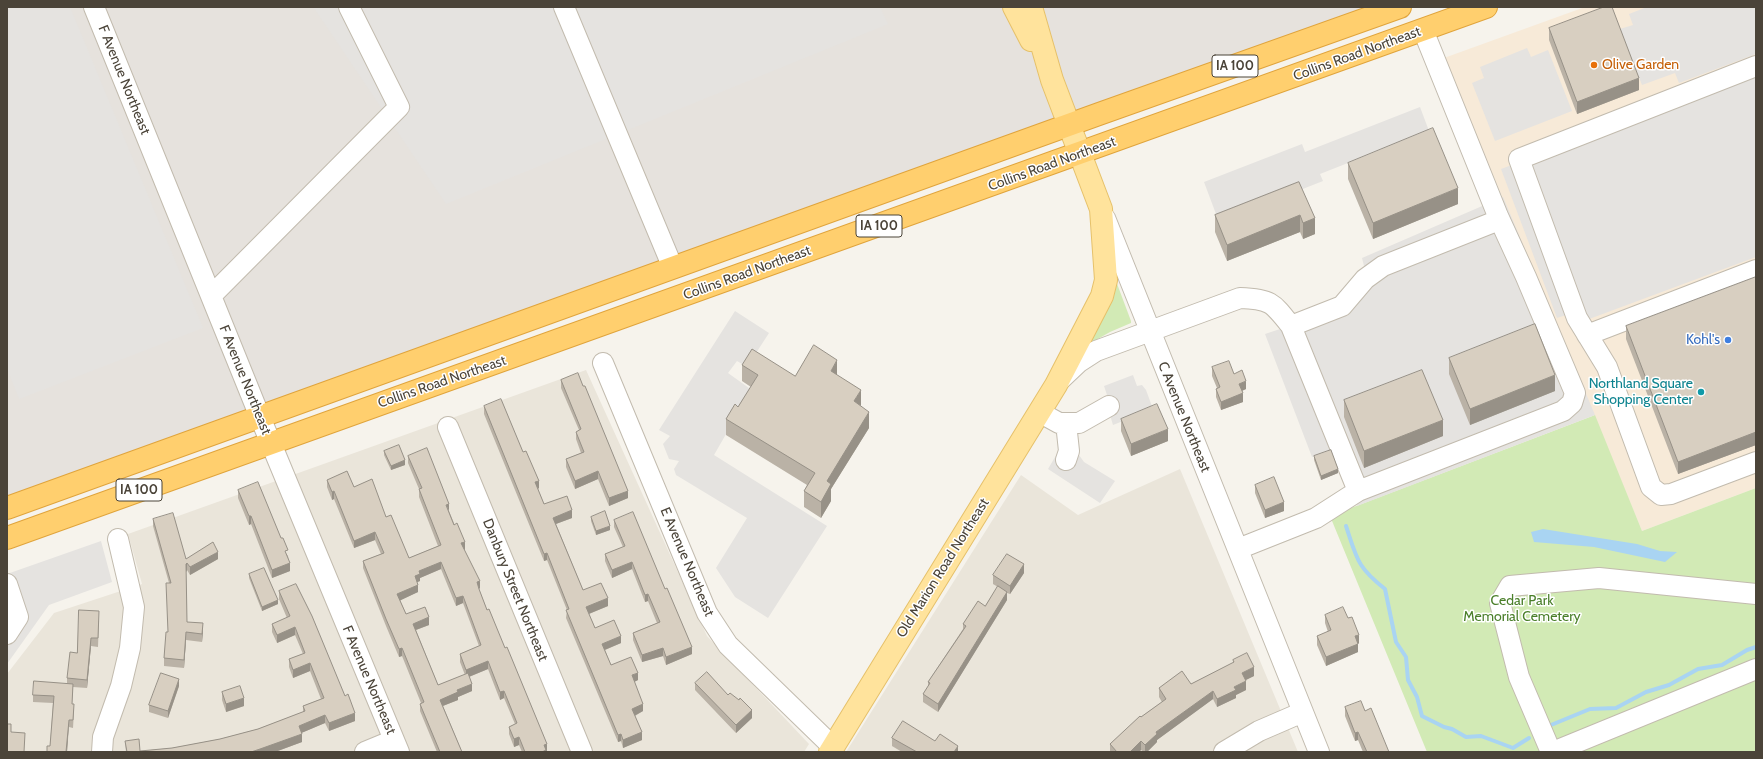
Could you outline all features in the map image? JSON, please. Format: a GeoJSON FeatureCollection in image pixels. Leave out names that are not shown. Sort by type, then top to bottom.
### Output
{"type":"FeatureCollection","features":[{"type":"Feature","properties":{"kind":"highway","name":"Collins Road Northeast"},"geometry":{"type":"LineString","coordinates":[[7,508],[1400,7]]}},
{"type":"Feature","properties":{"kind":"highway","name":"Collins Road Northeast"},"geometry":{"type":"LineString","coordinates":[[7,538],[270,442],[1080,154],[1486,7]]}},
{"type":"Feature","properties":{"kind":"main road","name":"C Avenue Northeast"},"geometry":{"type":"LineString","coordinates":[[1014,7],[1052,80],[1101,209]]}},
{"type":"Feature","properties":{"kind":"main road","name":"C Avenue Northeast"},"geometry":{"type":"LineString","coordinates":[[1031,7],[1052,80]]}},
{"type":"Feature","properties":{"kind":"main road","name":"Old Marion Road Northeast"},"geometry":{"type":"LineString","coordinates":[[831,750],[1056,385],[1102,296],[1106,280],[1101,209]]}},
{"type":"Feature","properties":{"kind":"street","name":"F Avenue Northeast"},"geometry":{"type":"LineString","coordinates":[[94,7],[270,442],[396,746]]}},
{"type":"Feature","properties":{"kind":"street"},"geometry":{"type":"LineString","coordinates":[[211,296],[399,107],[348,7]]}},
{"type":"Feature","properties":{"kind":"street"},"geometry":{"type":"LineString","coordinates":[[564,7],[673,268]]}},
{"type":"Feature","properties":{"kind":"street"},"geometry":{"type":"LineString","coordinates":[[1238,550],[1316,518],[1358,491],[1563,411],[1572,403],[1575,393],[1526,278],[1499,220],[1423,30]]}},
{"type":"Feature","properties":{"kind":"street"},"geometry":{"type":"LineString","coordinates":[[1756,66],[1519,159],[1577,318],[1608,367],[1651,487],[1661,495],[1671,494],[1756,462]]}},
{"type":"Feature","properties":{"kind":"street","name":"C Avenue Northeast"},"geometry":{"type":"LineString","coordinates":[[1101,209],[1319,752]]}},
{"type":"Feature","properties":{"kind":"street"},"geometry":{"type":"LineString","coordinates":[[1291,326],[1342,306],[1366,279],[1383,266],[1499,220]]}},
{"type":"Feature","properties":{"kind":"street"},"geometry":{"type":"LineString","coordinates":[[1587,334],[1756,270]]}},
{"type":"Feature","properties":{"kind":"street","name":"Old Marion Road Northeast"},"geometry":{"type":"LineString","coordinates":[[1056,385],[1080,362],[1096,351],[1240,298],[1260,298],[1274,304],[1291,326],[1358,491]]}},
{"type":"Feature","properties":{"kind":"street","name":"E Avenue Northeast"},"geometry":{"type":"LineString","coordinates":[[604,363],[707,613],[728,645],[831,750]]}},
{"type":"Feature","properties":{"kind":"street"},"geometry":{"type":"LineString","coordinates":[[1039,412],[1059,423],[1079,422],[1109,406]]}},
{"type":"Feature","properties":{"kind":"street"},"geometry":{"type":"LineString","coordinates":[[1066,423],[1069,451],[1066,460]]}},
{"type":"Feature","properties":{"kind":"street","name":"Danbury Street Northeast"},"geometry":{"type":"LineString","coordinates":[[448,428],[582,752]]}},
{"type":"Feature","properties":{"kind":"street"},"geometry":{"type":"LineString","coordinates":[[102,752],[104,737],[123,678],[130,648],[134,607],[118,539]]}},
{"type":"Feature","properties":{"kind":"street"},"geometry":{"type":"LineString","coordinates":[[1756,594],[1598,578],[1510,586],[1500,603],[1519,677],[1552,752],[1756,669]]}},
{"type":"Feature","properties":{"kind":"street"},"geometry":{"type":"LineString","coordinates":[[7,584],[18,617],[7,634]]}},
{"type":"Feature","properties":{"kind":"street"},"geometry":{"type":"LineString","coordinates":[[1224,752],[1259,731],[1304,712]]}},
{"type":"Feature","properties":{"kind":"street"},"geometry":{"type":"LineString","coordinates":[[365,752],[396,746]]}},
{"type":"Feature","properties":{"kind":"shaded area"},"geometry":{"type":"Polygon","coordinates":[[[7,7],[1400,7],[7,508],[7,7]]]}},
{"type":"Feature","properties":{"kind":"shaded area"},"geometry":{"type":"Polygon","coordinates":[[[7,7],[70,7],[203,328],[19,399],[7,369],[7,7]]]}},
{"type":"Feature","properties":{"kind":"shaded area"},"geometry":{"type":"Polygon","coordinates":[[[880,7],[888,24],[446,204],[314,8],[880,7]]]}},
{"type":"Feature","properties":{"kind":"shaded area","name":"Northland Square Shopping Center"},"geometry":{"type":"Polygon","coordinates":[[[1585,7],[1756,7],[1756,488],[1642,531],[1444,58],[1585,7]]]}},
{"type":"Feature","properties":{"kind":"shaded area"},"geometry":{"type":"Polygon","coordinates":[[[1647,7],[1756,7],[1756,54],[1679,83],[1675,73],[1642,85],[1620,29],[1633,25],[1629,14],[1647,7]]]}},
{"type":"Feature","properties":{"kind":"shaded area"},"geometry":{"type":"Polygon","coordinates":[[[1527,48],[1531,57],[1548,50],[1572,111],[1495,141],[1472,83],[1484,78],[1480,67],[1527,48]]]}},
{"type":"Feature","properties":{"kind":"shaded area"},"geometry":{"type":"Polygon","coordinates":[[[1756,75],[1756,257],[1573,325],[1569,314],[1557,318],[1501,169],[1756,75]]]}},
{"type":"Feature","properties":{"kind":"shaded area"},"geometry":{"type":"Polygon","coordinates":[[[1420,107],[1429,131],[1320,174],[1323,181],[1219,222],[1204,182],[1302,144],[1305,152],[1420,107]]]}},
{"type":"Feature","properties":{"kind":"shaded area"},"geometry":{"type":"Polygon","coordinates":[[[1503,197],[1595,415],[1357,506],[1335,449],[1312,457],[1265,334],[1355,304],[1368,282],[1362,258],[1503,197]]]}},
{"type":"Feature","properties":{"kind":"shaded area"},"geometry":{"type":"Polygon","coordinates":[[[735,311],[769,333],[747,367],[737,361],[728,373],[756,393],[733,422],[714,455],[827,526],[768,618],[735,597],[716,568],[747,518],[676,475],[674,469],[679,461],[669,459],[663,444],[670,436],[659,430],[735,311]]]}},
{"type":"Feature","properties":{"kind":"shaded area"},"geometry":{"type":"Polygon","coordinates":[[[586,370],[707,636],[809,744],[804,752],[7,752],[7,674],[54,613],[142,584],[128,534],[586,370]]]}},
{"type":"Feature","properties":{"kind":"shaded area"},"geometry":{"type":"Polygon","coordinates":[[[1133,375],[1137,386],[1142,385],[1146,390],[1153,409],[1113,425],[1104,386],[1133,375]]]}},
{"type":"Feature","properties":{"kind":"shaded area"},"geometry":{"type":"Polygon","coordinates":[[[1057,431],[1078,432],[1075,437],[1076,449],[1084,462],[1115,481],[1100,503],[1048,469],[1061,447],[1057,431]]]}},
{"type":"Feature","properties":{"kind":"shaded area"},"geometry":{"type":"Polygon","coordinates":[[[1180,469],[1298,752],[846,752],[1021,475],[1078,515],[1180,469]]]}},
{"type":"Feature","properties":{"kind":"shaded area"},"geometry":{"type":"Polygon","coordinates":[[[101,541],[112,582],[49,605],[7,664],[7,574],[101,541]]]}},
{"type":"Feature","properties":{"kind":"green space"},"geometry":{"type":"Polygon","coordinates":[[[1116,281],[1131,323],[1110,332],[1080,349],[1116,281]]]}},
{"type":"Feature","properties":{"kind":"green space","name":"Cedar Park Memorial Cemetery"},"geometry":{"type":"Polygon","coordinates":[[[1595,415],[1642,531],[1756,488],[1756,752],[1427,752],[1330,516],[1595,415]]]}},
{"type":"Feature","properties":{"kind":"water"},"geometry":{"type":"Polygon","coordinates":[[[1543,529],[1637,544],[1660,551],[1677,552],[1665,562],[1594,547],[1534,542],[1531,532],[1543,529]]]}},
{"type":"Feature","properties":{"kind":"building","name":"Olive Garden"},"geometry":{"type":"Polygon","coordinates":[[[1604,7],[1612,7],[1639,78],[1577,102],[1549,28],[1604,7]]]}},
{"type":"Feature","properties":{"kind":"building"},"geometry":{"type":"Polygon","coordinates":[[[1433,128],[1458,188],[1373,223],[1348,163],[1433,128]]]}},
{"type":"Feature","properties":{"kind":"building"},"geometry":{"type":"Polygon","coordinates":[[[1299,182],[1315,218],[1303,223],[1300,215],[1227,245],[1215,215],[1299,182]]]}},
{"type":"Feature","properties":{"kind":"building","name":"Northland Square Shopping Center"},"geometry":{"type":"Polygon","coordinates":[[[1756,277],[1756,432],[1678,462],[1626,326],[1756,277]]]}},
{"type":"Feature","properties":{"kind":"building"},"geometry":{"type":"Polygon","coordinates":[[[1535,324],[1555,375],[1470,409],[1449,358],[1535,324]]]}},
{"type":"Feature","properties":{"kind":"building"},"geometry":{"type":"Polygon","coordinates":[[[814,345],[837,360],[831,371],[861,390],[854,401],[869,412],[827,481],[831,484],[821,502],[804,491],[815,473],[726,419],[735,404],[738,407],[758,375],[742,365],[752,349],[795,376],[814,345]]]}},
{"type":"Feature","properties":{"kind":"building"},"geometry":{"type":"Polygon","coordinates":[[[1229,361],[1234,374],[1242,370],[1246,381],[1239,384],[1243,393],[1221,402],[1216,389],[1220,387],[1212,367],[1229,361]]]}},
{"type":"Feature","properties":{"kind":"building"},"geometry":{"type":"Polygon","coordinates":[[[1422,370],[1443,420],[1364,451],[1344,400],[1422,370]]]}},
{"type":"Feature","properties":{"kind":"building"},"geometry":{"type":"Polygon","coordinates":[[[578,373],[583,386],[585,386],[628,491],[609,498],[598,471],[575,481],[566,459],[584,452],[576,432],[581,429],[561,380],[578,373]]]}},
{"type":"Feature","properties":{"kind":"building"},"geometry":{"type":"Polygon","coordinates":[[[501,399],[523,452],[526,451],[539,481],[535,482],[544,504],[567,496],[572,510],[553,518],[583,590],[601,583],[608,598],[586,607],[595,628],[614,620],[621,636],[602,644],[611,665],[631,657],[638,673],[632,675],[643,704],[632,709],[642,732],[623,740],[621,734],[618,735],[566,610],[569,609],[547,553],[544,554],[484,406],[501,399]]]}},
{"type":"Feature","properties":{"kind":"building"},"geometry":{"type":"Polygon","coordinates":[[[1157,404],[1168,429],[1131,444],[1121,419],[1157,404]]]}},
{"type":"Feature","properties":{"kind":"building"},"geometry":{"type":"Polygon","coordinates":[[[399,445],[405,460],[391,466],[384,451],[399,445]]]}},
{"type":"Feature","properties":{"kind":"building"},"geometry":{"type":"Polygon","coordinates":[[[427,448],[449,504],[446,505],[454,525],[457,523],[465,542],[461,543],[480,581],[477,582],[487,610],[489,609],[505,648],[507,647],[547,744],[544,745],[546,750],[542,752],[525,752],[519,737],[514,739],[509,727],[517,723],[504,691],[500,692],[488,661],[466,670],[460,654],[481,645],[463,596],[456,598],[441,562],[419,571],[420,574],[415,576],[418,585],[397,594],[406,614],[425,607],[429,617],[413,624],[438,685],[468,673],[472,684],[457,690],[458,692],[440,700],[462,752],[440,752],[420,704],[424,702],[402,648],[399,649],[386,619],[363,561],[384,553],[375,532],[354,541],[334,491],[332,492],[327,480],[347,471],[354,487],[372,479],[386,517],[391,515],[409,558],[441,545],[419,489],[422,488],[408,456],[427,448]]]}},
{"type":"Feature","properties":{"kind":"building"},"geometry":{"type":"Polygon","coordinates":[[[1331,450],[1338,469],[1321,476],[1314,456],[1331,450]]]}},
{"type":"Feature","properties":{"kind":"building"},"geometry":{"type":"Polygon","coordinates":[[[1274,477],[1284,502],[1265,510],[1255,485],[1274,477]]]}},
{"type":"Feature","properties":{"kind":"building"},"geometry":{"type":"Polygon","coordinates":[[[258,482],[281,538],[283,538],[288,550],[285,551],[290,563],[272,570],[251,516],[249,516],[238,490],[258,482]]]}},
{"type":"Feature","properties":{"kind":"building"},"geometry":{"type":"Polygon","coordinates":[[[605,511],[610,526],[596,531],[591,517],[605,511]]]}},
{"type":"Feature","properties":{"kind":"building"},"geometry":{"type":"Polygon","coordinates":[[[633,512],[665,589],[667,588],[692,647],[666,657],[663,648],[642,655],[633,633],[660,622],[648,594],[645,595],[632,562],[612,570],[605,554],[625,546],[614,520],[633,512]]]}},
{"type":"Feature","properties":{"kind":"building"},"geometry":{"type":"Polygon","coordinates":[[[173,513],[186,559],[213,542],[218,552],[190,567],[187,563],[186,564],[187,622],[203,623],[202,634],[186,632],[184,660],[164,658],[166,632],[168,632],[166,583],[171,583],[153,519],[173,513]]]}},
{"type":"Feature","properties":{"kind":"building"},"geometry":{"type":"Polygon","coordinates":[[[1007,554],[1024,564],[1010,586],[993,575],[1007,554]]]}},
{"type":"Feature","properties":{"kind":"building"},"geometry":{"type":"Polygon","coordinates":[[[264,568],[278,600],[262,607],[249,574],[264,568]]]}},
{"type":"Feature","properties":{"kind":"building"},"geometry":{"type":"Polygon","coordinates":[[[296,584],[312,616],[345,696],[348,694],[355,713],[329,723],[325,715],[299,726],[302,734],[251,752],[127,752],[125,741],[139,739],[140,751],[172,748],[220,739],[258,729],[305,711],[303,706],[324,698],[310,663],[293,670],[289,659],[305,653],[295,627],[277,635],[272,624],[290,616],[279,591],[296,584]]]}},
{"type":"Feature","properties":{"kind":"building"},"geometry":{"type":"Polygon","coordinates":[[[998,586],[1007,592],[938,704],[923,694],[930,683],[928,682],[966,626],[963,624],[978,601],[985,606],[998,586]]]}},
{"type":"Feature","properties":{"kind":"building"},"geometry":{"type":"Polygon","coordinates":[[[1343,607],[1348,618],[1352,617],[1359,635],[1355,636],[1358,644],[1326,657],[1317,636],[1331,630],[1325,615],[1343,607]]]}},
{"type":"Feature","properties":{"kind":"building"},"geometry":{"type":"Polygon","coordinates":[[[79,610],[99,611],[98,638],[91,638],[87,680],[67,678],[70,652],[77,653],[79,610]]]}},
{"type":"Feature","properties":{"kind":"building"},"geometry":{"type":"Polygon","coordinates":[[[1247,653],[1254,667],[1242,673],[1246,681],[1234,687],[1236,690],[1217,699],[1213,691],[1156,732],[1157,734],[1145,745],[1141,741],[1130,752],[1117,752],[1110,744],[1140,716],[1141,717],[1166,699],[1159,688],[1182,671],[1191,684],[1234,662],[1233,660],[1247,653]]]}},
{"type":"Feature","properties":{"kind":"building"},"geometry":{"type":"Polygon","coordinates":[[[707,672],[728,695],[730,693],[739,700],[740,698],[752,710],[736,725],[695,683],[707,672]]]}},
{"type":"Feature","properties":{"kind":"building"},"geometry":{"type":"Polygon","coordinates":[[[161,673],[179,679],[168,711],[149,705],[161,673]]]}},
{"type":"Feature","properties":{"kind":"building"},"geometry":{"type":"Polygon","coordinates":[[[34,681],[73,684],[73,720],[69,720],[66,752],[47,752],[47,746],[50,746],[54,696],[33,695],[34,681]]]}},
{"type":"Feature","properties":{"kind":"building"},"geometry":{"type":"Polygon","coordinates":[[[240,686],[244,698],[226,704],[222,692],[240,686]]]}},
{"type":"Feature","properties":{"kind":"building"},"geometry":{"type":"Polygon","coordinates":[[[1361,701],[1365,711],[1371,708],[1389,752],[1367,752],[1358,732],[1355,733],[1345,707],[1361,701]]]}},
{"type":"Feature","properties":{"kind":"building"},"geometry":{"type":"Polygon","coordinates":[[[903,721],[935,741],[940,734],[958,746],[954,752],[917,752],[892,738],[903,721]]]}},
{"type":"Feature","properties":{"kind":"building"},"geometry":{"type":"Polygon","coordinates":[[[7,724],[11,724],[11,732],[25,733],[24,752],[7,752],[7,724]]]}},
{"type":"Feature","properties":{"kind":"waterway"},"geometry":{"type":"LineString","coordinates":[[1346,526],[1359,562],[1369,575],[1385,589],[1396,642],[1406,657],[1408,680],[1417,697],[1422,716],[1466,737],[1481,736],[1513,748],[1529,738]]}},
{"type":"Feature","properties":{"kind":"waterway"},"geometry":{"type":"LineString","coordinates":[[1551,725],[1590,709],[1616,708],[1646,692],[1669,685],[1698,669],[1722,665],[1747,650],[1756,647]]}},
{"type":"Feature","properties":{"kind":"place","name":"Olive Garden"},"geometry":{"type":"Point","coordinates":[1594,65]}},
{"type":"Feature","properties":{"kind":"place","name":"Kohl's"},"geometry":{"type":"Point","coordinates":[1728,340]}},
{"type":"Feature","properties":{"kind":"place","name":"Northland Square Shopping Center"},"geometry":{"type":"Point","coordinates":[1701,392]}}]}
